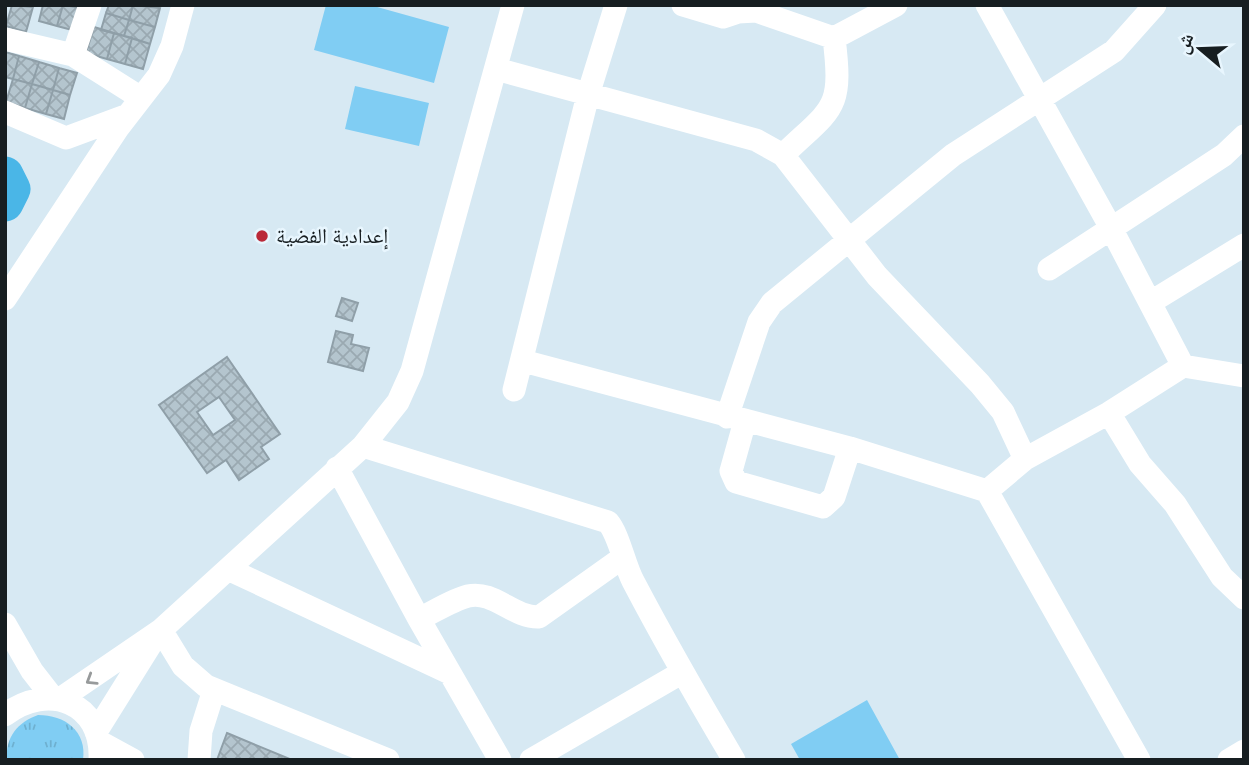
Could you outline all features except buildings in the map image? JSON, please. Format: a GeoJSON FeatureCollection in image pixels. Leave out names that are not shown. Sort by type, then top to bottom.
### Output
{"type":"FeatureCollection","features":[{"type":"Feature","properties":{"kind":"street"},"geometry":{"type":"LineString","coordinates":[[73,55],[90,5]]}},
{"type":"Feature","properties":{"kind":"street"},"geometry":{"type":"LineString","coordinates":[[5,299],[166,61],[183,5]]}},
{"type":"Feature","properties":{"kind":"street"},"geometry":{"type":"LineString","coordinates":[[5,715],[19,704],[35,698],[56,699],[161,630],[363,446],[391,413],[406,388],[513,5]]}},
{"type":"Feature","properties":{"kind":"street"},"geometry":{"type":"LineString","coordinates":[[514,390],[588,95],[616,5]]}},
{"type":"Feature","properties":{"kind":"street"},"geometry":{"type":"LineString","coordinates":[[683,5],[723,17],[738,12],[756,11],[834,38],[896,5]]}},
{"type":"Feature","properties":{"kind":"street"},"geometry":{"type":"LineString","coordinates":[[987,5],[1040,97],[1183,366]]}},
{"type":"Feature","properties":{"kind":"street"},"geometry":{"type":"LineString","coordinates":[[850,448],[834,497],[822,507],[736,482],[731,471],[736,419],[764,312],[953,155],[1114,51],[1154,5]]}},
{"type":"Feature","properties":{"kind":"street"},"geometry":{"type":"LineString","coordinates":[[783,155],[832,108],[839,81],[834,38]]}},
{"type":"Feature","properties":{"kind":"street"},"geometry":{"type":"LineString","coordinates":[[5,39],[73,55],[134,106]]}},
{"type":"Feature","properties":{"kind":"street"},"geometry":{"type":"LineString","coordinates":[[496,69],[756,140],[783,155],[877,276],[981,384],[1003,412],[1025,459]]}},
{"type":"Feature","properties":{"kind":"street"},"geometry":{"type":"LineString","coordinates":[[5,112],[66,138],[134,106]]}},
{"type":"Feature","properties":{"kind":"street"},"geometry":{"type":"LineString","coordinates":[[1049,269],[1224,155],[1244,136]]}},
{"type":"Feature","properties":{"kind":"street"},"geometry":{"type":"LineString","coordinates":[[1151,302],[1244,245]]}},
{"type":"Feature","properties":{"kind":"street"},"geometry":{"type":"LineString","coordinates":[[523,361],[850,448],[987,491],[1139,760]]}},
{"type":"Feature","properties":{"kind":"street"},"geometry":{"type":"LineString","coordinates":[[987,491],[1025,459],[1110,413],[1183,366],[1244,376]]}},
{"type":"Feature","properties":{"kind":"street"},"geometry":{"type":"LineString","coordinates":[[1110,413],[1140,464],[1175,503],[1222,577],[1244,598]]}},
{"type":"Feature","properties":{"kind":"street"},"geometry":{"type":"LineString","coordinates":[[363,446],[608,523],[614,530],[622,558],[681,673],[734,760]]}},
{"type":"Feature","properties":{"kind":"street"},"geometry":{"type":"LineString","coordinates":[[338,468],[419,619],[500,760]]}},
{"type":"Feature","properties":{"kind":"street"},"geometry":{"type":"LineString","coordinates":[[419,619],[466,596],[478,595],[519,615],[539,617],[622,558]]}},
{"type":"Feature","properties":{"kind":"street"},"geometry":{"type":"LineString","coordinates":[[228,569],[450,673]]}},
{"type":"Feature","properties":{"kind":"street"},"geometry":{"type":"LineString","coordinates":[[5,624],[32,671],[56,699],[82,712],[99,745],[133,760]]}},
{"type":"Feature","properties":{"kind":"street"},"geometry":{"type":"LineString","coordinates":[[161,630],[183,666],[214,690],[388,760]]}},
{"type":"Feature","properties":{"kind":"street"},"geometry":{"type":"LineString","coordinates":[[99,745],[161,630]]}},
{"type":"Feature","properties":{"kind":"street"},"geometry":{"type":"LineString","coordinates":[[531,760],[681,673]]}},
{"type":"Feature","properties":{"kind":"street"},"geometry":{"type":"LineString","coordinates":[[200,760],[201,731],[214,690]]}},
{"type":"Feature","properties":{"kind":"street"},"geometry":{"type":"LineString","coordinates":[[1230,760],[1244,751]]}},
{"type":"Feature","properties":{"kind":"green space"},"geometry":{"type":"Polygon","coordinates":[[[326,5],[370,5],[449,27],[434,83],[314,50],[326,5]]]}},
{"type":"Feature","properties":{"kind":"green space"},"geometry":{"type":"Polygon","coordinates":[[[355,86],[429,103],[419,146],[345,129],[355,86]]]}},
{"type":"Feature","properties":{"kind":"green space"},"geometry":{"type":"Polygon","coordinates":[[[867,700],[900,760],[800,760],[791,744],[867,700]]]}},
{"type":"Feature","properties":{"kind":"green space"},"geometry":{"type":"Polygon","coordinates":[[[38,715],[57,718],[78,733],[83,760],[7,760],[8,744],[14,732],[24,722],[38,715]]]}},
{"type":"Feature","properties":{"kind":"waterway"},"geometry":{"type":"LineString","coordinates":[[5,175],[12,189],[5,203]]}},
{"type":"Feature","properties":{"kind":"place","name":"إعدادية الفضية"},"geometry":{"type":"Point","coordinates":[262,236]}}]}
